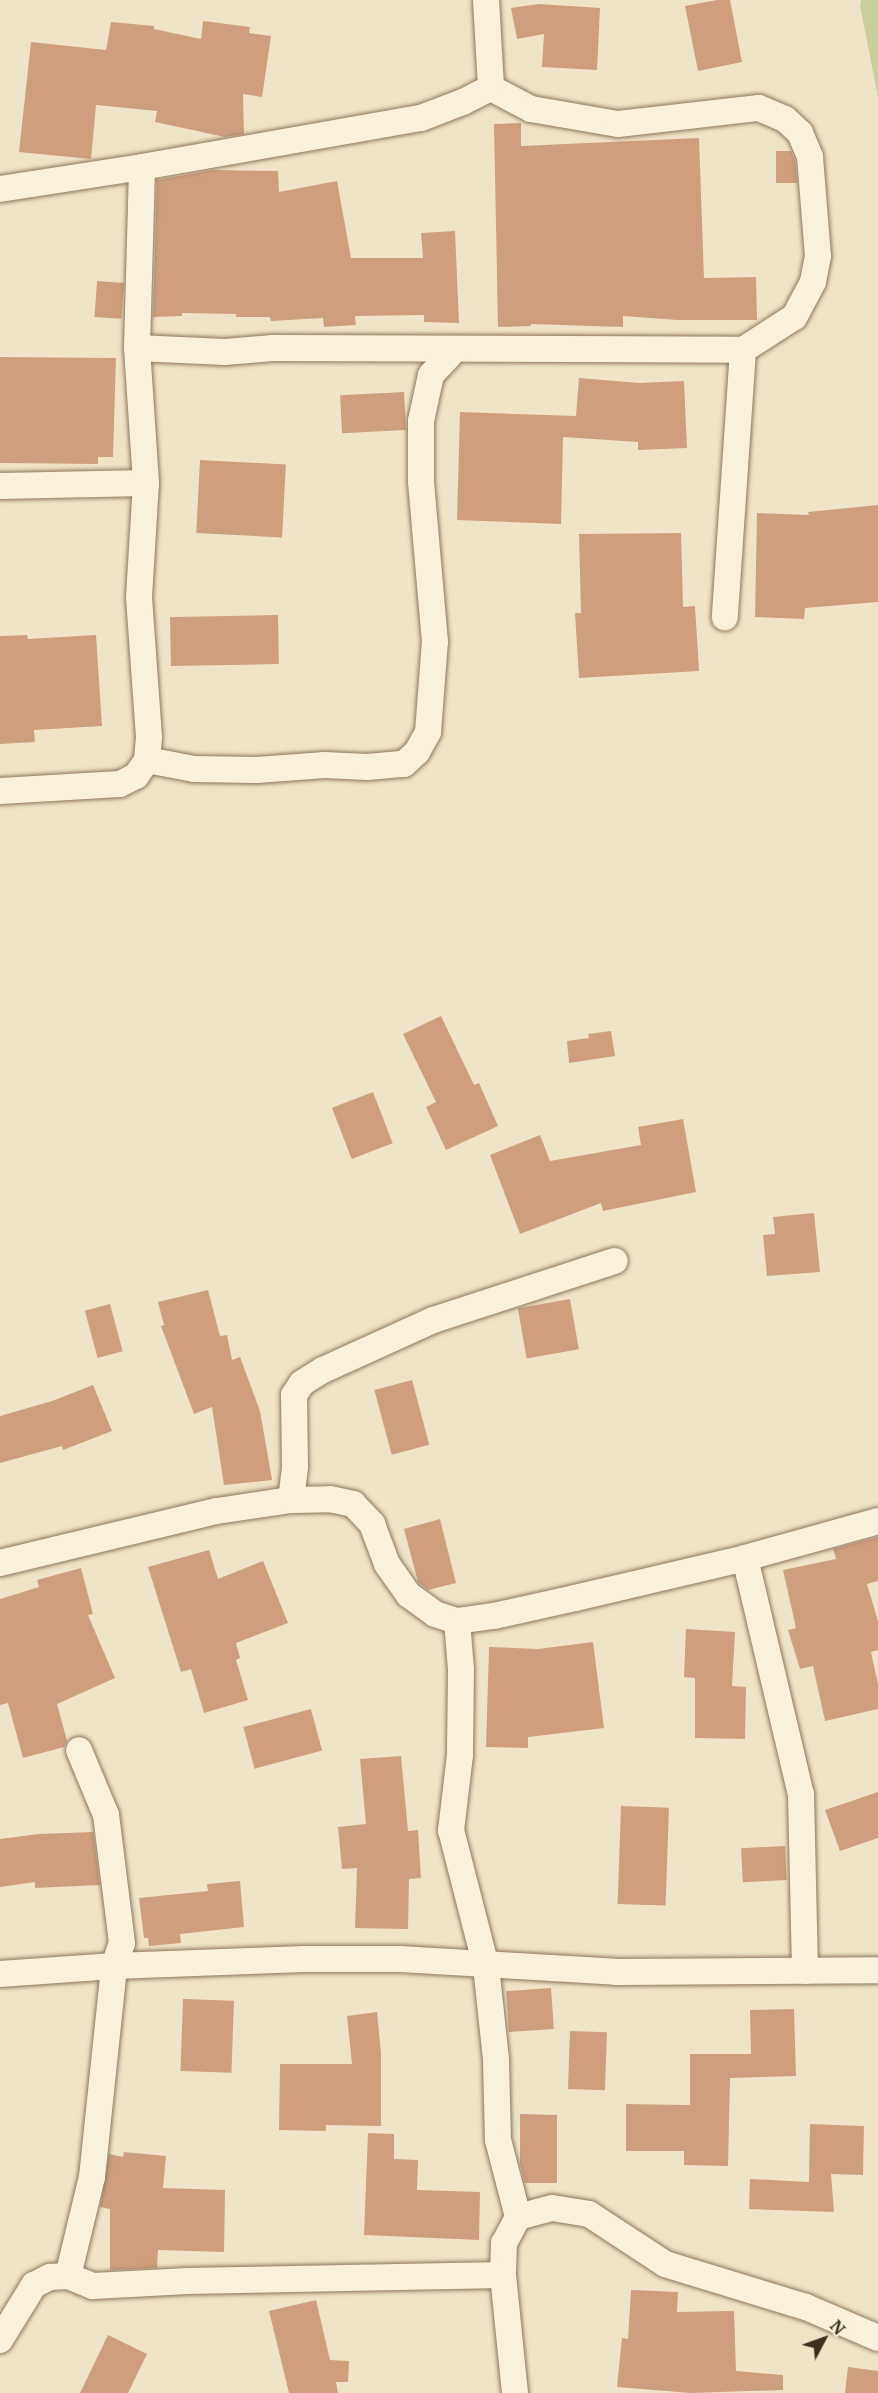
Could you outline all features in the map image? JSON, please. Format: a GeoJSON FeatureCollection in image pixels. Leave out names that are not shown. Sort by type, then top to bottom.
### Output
{"type":"FeatureCollection","features":[{"type":"Feature","properties":{"kind":"street"},"geometry":{"type":"LineString","coordinates":[[486,0],[491,88]]}},
{"type":"Feature","properties":{"kind":"street"},"geometry":{"type":"LineString","coordinates":[[0,189],[142,167],[421,118],[463,102],[491,88]]}},
{"type":"Feature","properties":{"kind":"street"},"geometry":{"type":"LineString","coordinates":[[137,348],[225,352],[273,348],[743,350],[794,317],[813,282],[818,256],[810,157],[800,133],[785,119],[759,108],[618,124],[531,109],[491,88]]}},
{"type":"Feature","properties":{"kind":"street"},"geometry":{"type":"LineString","coordinates":[[0,791],[120,784],[136,776],[147,760],[149,737],[139,597],[146,483],[137,348],[142,167]]}},
{"type":"Feature","properties":{"kind":"street"},"geometry":{"type":"LineString","coordinates":[[147,760],[194,770],[257,770],[325,765],[367,767],[404,764],[417,752],[428,732],[435,642],[422,481],[422,421],[431,375],[455,349]]}},
{"type":"Feature","properties":{"kind":"street"},"geometry":{"type":"LineString","coordinates":[[725,617],[743,350]]}},
{"type":"Feature","properties":{"kind":"street"},"geometry":{"type":"LineString","coordinates":[[0,486],[146,483]]}},
{"type":"Feature","properties":{"kind":"street"},"geometry":{"type":"LineString","coordinates":[[291,1500],[295,1466],[294,1395],[302,1383],[323,1370],[433,1320],[615,1261]]}},
{"type":"Feature","properties":{"kind":"street"},"geometry":{"type":"LineString","coordinates":[[0,1563],[217,1511],[291,1500],[330,1499],[353,1504],[372,1524],[387,1564],[409,1595],[435,1614],[457,1621],[529,1608],[746,1558],[878,1521]]}},
{"type":"Feature","properties":{"kind":"street"},"geometry":{"type":"LineString","coordinates":[[746,1558],[801,1794],[805,1971]]}},
{"type":"Feature","properties":{"kind":"street"},"geometry":{"type":"LineString","coordinates":[[457,1621],[461,1670],[460,1755],[451,1830],[486,1966],[496,2060],[498,2140],[518,2217],[504,2243],[502,2275],[515,2393]]}},
{"type":"Feature","properties":{"kind":"street"},"geometry":{"type":"LineString","coordinates":[[68,2276],[92,2176],[114,1966],[123,1943],[106,1815],[79,1750]]}},
{"type":"Feature","properties":{"kind":"street"},"geometry":{"type":"LineString","coordinates":[[0,1974],[114,1966],[316,1959],[400,1959],[486,1966],[616,1972],[878,1970]]}},
{"type":"Feature","properties":{"kind":"street"},"geometry":{"type":"LineString","coordinates":[[518,2217],[552,2208],[590,2214],[665,2264],[806,2307],[878,2338]]}},
{"type":"Feature","properties":{"kind":"street"},"geometry":{"type":"LineString","coordinates":[[0,2340],[34,2285],[50,2277],[68,2276],[93,2286],[188,2281],[502,2275]]}},
{"type":"Feature","properties":{"kind":"green space"},"geometry":{"type":"Polygon","coordinates":[[[861,0],[878,0],[878,97],[860,6],[861,0]]]}},
{"type":"Feature","properties":{"kind":"building"},"geometry":{"type":"Polygon","coordinates":[[[730,0],[742,62],[698,71],[685,6],[730,0]]]}},
{"type":"Feature","properties":{"kind":"building"},"geometry":{"type":"Polygon","coordinates":[[[539,4],[600,8],[597,70],[542,67],[544,34],[517,39],[511,8],[539,4]]]}},
{"type":"Feature","properties":{"kind":"building"},"geometry":{"type":"Polygon","coordinates":[[[203,21],[250,27],[249,33],[271,36],[262,97],[243,94],[244,134],[225,137],[155,122],[157,111],[96,105],[91,159],[19,152],[31,42],[106,50],[111,22],[154,26],[154,29],[201,39],[203,21]]]}},
{"type":"Feature","properties":{"kind":"building"},"geometry":{"type":"Polygon","coordinates":[[[521,123],[521,146],[699,138],[704,278],[756,277],[757,320],[677,320],[623,316],[623,327],[531,324],[531,326],[498,327],[494,124],[521,123]]]}},
{"type":"Feature","properties":{"kind":"building"},"geometry":{"type":"Polygon","coordinates":[[[776,151],[791,151],[795,161],[797,183],[776,183],[776,151]]]}},
{"type":"Feature","properties":{"kind":"building"},"geometry":{"type":"Polygon","coordinates":[[[213,170],[278,171],[279,192],[337,181],[351,258],[423,258],[421,233],[455,231],[459,323],[424,322],[424,315],[355,316],[356,325],[324,327],[323,318],[271,321],[270,317],[182,313],[182,316],[153,317],[157,180],[213,170]]]}},
{"type":"Feature","properties":{"kind":"building"},"geometry":{"type":"Polygon","coordinates":[[[97,281],[124,283],[121,319],[94,317],[97,281]]]}},
{"type":"Feature","properties":{"kind":"building"},"geometry":{"type":"Polygon","coordinates":[[[0,357],[116,358],[113,457],[98,457],[98,464],[0,463],[0,357]]]}},
{"type":"Feature","properties":{"kind":"building"},"geometry":{"type":"Polygon","coordinates":[[[579,378],[639,383],[684,381],[687,448],[638,450],[638,442],[563,437],[561,524],[457,520],[460,412],[576,416],[579,378]]]}},
{"type":"Feature","properties":{"kind":"building"},"geometry":{"type":"Polygon","coordinates":[[[404,392],[406,430],[342,433],[340,395],[404,392]]]}},
{"type":"Feature","properties":{"kind":"building"},"geometry":{"type":"Polygon","coordinates":[[[200,460],[286,465],[282,537],[196,533],[200,460]]]}},
{"type":"Feature","properties":{"kind":"building"},"geometry":{"type":"Polygon","coordinates":[[[878,505],[878,602],[805,608],[804,619],[755,617],[757,513],[809,515],[808,512],[878,505]]]}},
{"type":"Feature","properties":{"kind":"building"},"geometry":{"type":"Polygon","coordinates":[[[681,533],[683,607],[695,606],[699,671],[579,678],[575,613],[581,613],[579,534],[681,533]]]}},
{"type":"Feature","properties":{"kind":"building"},"geometry":{"type":"Polygon","coordinates":[[[278,615],[279,664],[171,666],[170,617],[278,615]]]}},
{"type":"Feature","properties":{"kind":"building"},"geometry":{"type":"Polygon","coordinates":[[[27,635],[28,639],[96,635],[102,726],[34,730],[35,742],[0,744],[0,636],[27,635]]]}},
{"type":"Feature","properties":{"kind":"building"},"geometry":{"type":"Polygon","coordinates":[[[441,1016],[474,1085],[479,1083],[498,1126],[446,1150],[426,1107],[436,1102],[403,1034],[441,1016]]]}},
{"type":"Feature","properties":{"kind":"building"},"geometry":{"type":"Polygon","coordinates":[[[611,1031],[615,1056],[569,1063],[567,1041],[589,1038],[588,1034],[611,1031]]]}},
{"type":"Feature","properties":{"kind":"building"},"geometry":{"type":"Polygon","coordinates":[[[373,1092],[393,1143],[352,1159],[332,1108],[373,1092]]]}},
{"type":"Feature","properties":{"kind":"building"},"geometry":{"type":"Polygon","coordinates":[[[683,1119],[696,1192],[603,1211],[601,1203],[520,1234],[490,1155],[540,1135],[550,1161],[641,1145],[638,1127],[683,1119]]]}},
{"type":"Feature","properties":{"kind":"building"},"geometry":{"type":"Polygon","coordinates":[[[814,1213],[820,1272],[767,1276],[763,1235],[775,1234],[773,1217],[814,1213]]]}},
{"type":"Feature","properties":{"kind":"building"},"geometry":{"type":"Polygon","coordinates":[[[208,1290],[220,1336],[227,1335],[232,1360],[240,1357],[260,1411],[272,1480],[224,1485],[212,1407],[194,1414],[161,1326],[164,1325],[158,1302],[208,1290]]]}},
{"type":"Feature","properties":{"kind":"building"},"geometry":{"type":"Polygon","coordinates":[[[570,1299],[579,1349],[527,1358],[518,1308],[570,1299]]]}},
{"type":"Feature","properties":{"kind":"building"},"geometry":{"type":"Polygon","coordinates":[[[110,1304],[123,1351],[98,1358],[85,1311],[110,1304]]]}},
{"type":"Feature","properties":{"kind":"building"},"geometry":{"type":"Polygon","coordinates":[[[412,1380],[429,1445],[392,1455],[374,1390],[412,1380]]]}},
{"type":"Feature","properties":{"kind":"building"},"geometry":{"type":"Polygon","coordinates":[[[93,1385],[112,1431],[63,1450],[62,1446],[0,1463],[0,1416],[52,1401],[93,1385]]]}},
{"type":"Feature","properties":{"kind":"building"},"geometry":{"type":"Polygon","coordinates":[[[440,1519],[456,1583],[428,1590],[418,1582],[404,1529],[440,1519]]]}},
{"type":"Feature","properties":{"kind":"building"},"geometry":{"type":"Polygon","coordinates":[[[878,1537],[878,1581],[867,1584],[878,1621],[878,1650],[871,1652],[878,1684],[878,1709],[825,1721],[813,1666],[800,1669],[788,1630],[796,1628],[783,1570],[836,1559],[833,1549],[878,1537]]]}},
{"type":"Feature","properties":{"kind":"building"},"geometry":{"type":"Polygon","coordinates":[[[209,1550],[218,1579],[263,1561],[288,1623],[236,1643],[240,1658],[236,1660],[248,1700],[204,1713],[191,1669],[181,1672],[148,1567],[209,1550]]]}},
{"type":"Feature","properties":{"kind":"building"},"geometry":{"type":"Polygon","coordinates":[[[81,1568],[93,1614],[88,1615],[115,1678],[57,1704],[67,1741],[64,1747],[23,1758],[8,1703],[0,1705],[0,1599],[39,1587],[37,1580],[81,1568]]]}},
{"type":"Feature","properties":{"kind":"building"},"geometry":{"type":"Polygon","coordinates":[[[686,1629],[735,1632],[732,1686],[746,1687],[745,1739],[695,1738],[695,1678],[684,1677],[686,1629]]]}},
{"type":"Feature","properties":{"kind":"building"},"geometry":{"type":"Polygon","coordinates":[[[593,1642],[604,1728],[528,1737],[528,1748],[486,1747],[489,1647],[538,1649],[593,1642]]]}},
{"type":"Feature","properties":{"kind":"building"},"geometry":{"type":"Polygon","coordinates":[[[311,1709],[322,1751],[255,1769],[243,1727],[311,1709]]]}},
{"type":"Feature","properties":{"kind":"building"},"geometry":{"type":"Polygon","coordinates":[[[401,1756],[408,1831],[418,1830],[421,1878],[409,1879],[408,1929],[355,1928],[357,1868],[342,1869],[338,1827],[366,1824],[360,1759],[401,1756]]]}},
{"type":"Feature","properties":{"kind":"building"},"geometry":{"type":"Polygon","coordinates":[[[878,1792],[878,1838],[840,1851],[825,1810],[878,1792]]]}},
{"type":"Feature","properties":{"kind":"building"},"geometry":{"type":"Polygon","coordinates":[[[621,1806],[669,1808],[666,1906],[618,1904],[621,1806]]]}},
{"type":"Feature","properties":{"kind":"building"},"geometry":{"type":"Polygon","coordinates":[[[93,1832],[100,1885],[35,1888],[35,1882],[0,1887],[0,1839],[39,1834],[93,1832]]]}},
{"type":"Feature","properties":{"kind":"building"},"geometry":{"type":"Polygon","coordinates":[[[785,1846],[787,1880],[743,1882],[741,1848],[785,1846]]]}},
{"type":"Feature","properties":{"kind":"building"},"geometry":{"type":"Polygon","coordinates":[[[240,1881],[244,1927],[180,1934],[181,1943],[149,1946],[148,1938],[144,1938],[139,1898],[208,1891],[207,1884],[240,1881]]]}},
{"type":"Feature","properties":{"kind":"building"},"geometry":{"type":"Polygon","coordinates":[[[551,1988],[554,2029],[509,2032],[506,1991],[551,1988]]]}},
{"type":"Feature","properties":{"kind":"building"},"geometry":{"type":"Polygon","coordinates":[[[183,1999],[234,2001],[231,2073],[180,2071],[183,1999]]]}},
{"type":"Feature","properties":{"kind":"building"},"geometry":{"type":"Polygon","coordinates":[[[794,2009],[796,2076],[730,2078],[728,2166],[684,2165],[684,2151],[626,2151],[626,2104],[690,2105],[690,2054],[751,2054],[750,2010],[794,2009]]]}},
{"type":"Feature","properties":{"kind":"building"},"geometry":{"type":"Polygon","coordinates":[[[377,2012],[381,2052],[381,2126],[326,2125],[326,2131],[279,2130],[280,2064],[352,2064],[347,2016],[377,2012]]]}},
{"type":"Feature","properties":{"kind":"building"},"geometry":{"type":"Polygon","coordinates":[[[570,2031],[607,2032],[605,2090],[568,2089],[570,2031]]]}},
{"type":"Feature","properties":{"kind":"building"},"geometry":{"type":"Polygon","coordinates":[[[520,2114],[557,2115],[557,2183],[525,2183],[520,2164],[520,2114]]]}},
{"type":"Feature","properties":{"kind":"building"},"geometry":{"type":"Polygon","coordinates":[[[810,2124],[864,2126],[863,2175],[831,2174],[834,2212],[749,2209],[750,2179],[809,2182],[810,2124]]]}},
{"type":"Feature","properties":{"kind":"building"},"geometry":{"type":"Polygon","coordinates":[[[368,2133],[394,2134],[394,2159],[418,2160],[417,2190],[480,2192],[479,2240],[364,2235],[368,2133]]]}},
{"type":"Feature","properties":{"kind":"building"},"geometry":{"type":"Polygon","coordinates":[[[124,2152],[166,2156],[163,2188],[225,2190],[224,2252],[158,2250],[157,2268],[110,2270],[110,2209],[100,2207],[109,2154],[123,2157],[124,2152]]]}},
{"type":"Feature","properties":{"kind":"building"},"geometry":{"type":"Polygon","coordinates":[[[631,2290],[678,2292],[677,2312],[734,2311],[736,2371],[783,2375],[783,2390],[691,2393],[617,2387],[622,2338],[628,2339],[631,2290]]]}},
{"type":"Feature","properties":{"kind":"building"},"geometry":{"type":"Polygon","coordinates":[[[316,2300],[330,2360],[349,2361],[348,2382],[336,2382],[338,2393],[289,2393],[269,2311],[316,2300]]]}},
{"type":"Feature","properties":{"kind":"building"},"geometry":{"type":"Polygon","coordinates":[[[108,2335],[147,2354],[128,2393],[80,2393],[108,2335]]]}},
{"type":"Feature","properties":{"kind":"building"},"geometry":{"type":"Polygon","coordinates":[[[848,2367],[878,2371],[878,2393],[845,2393],[848,2367]]]}}]}
